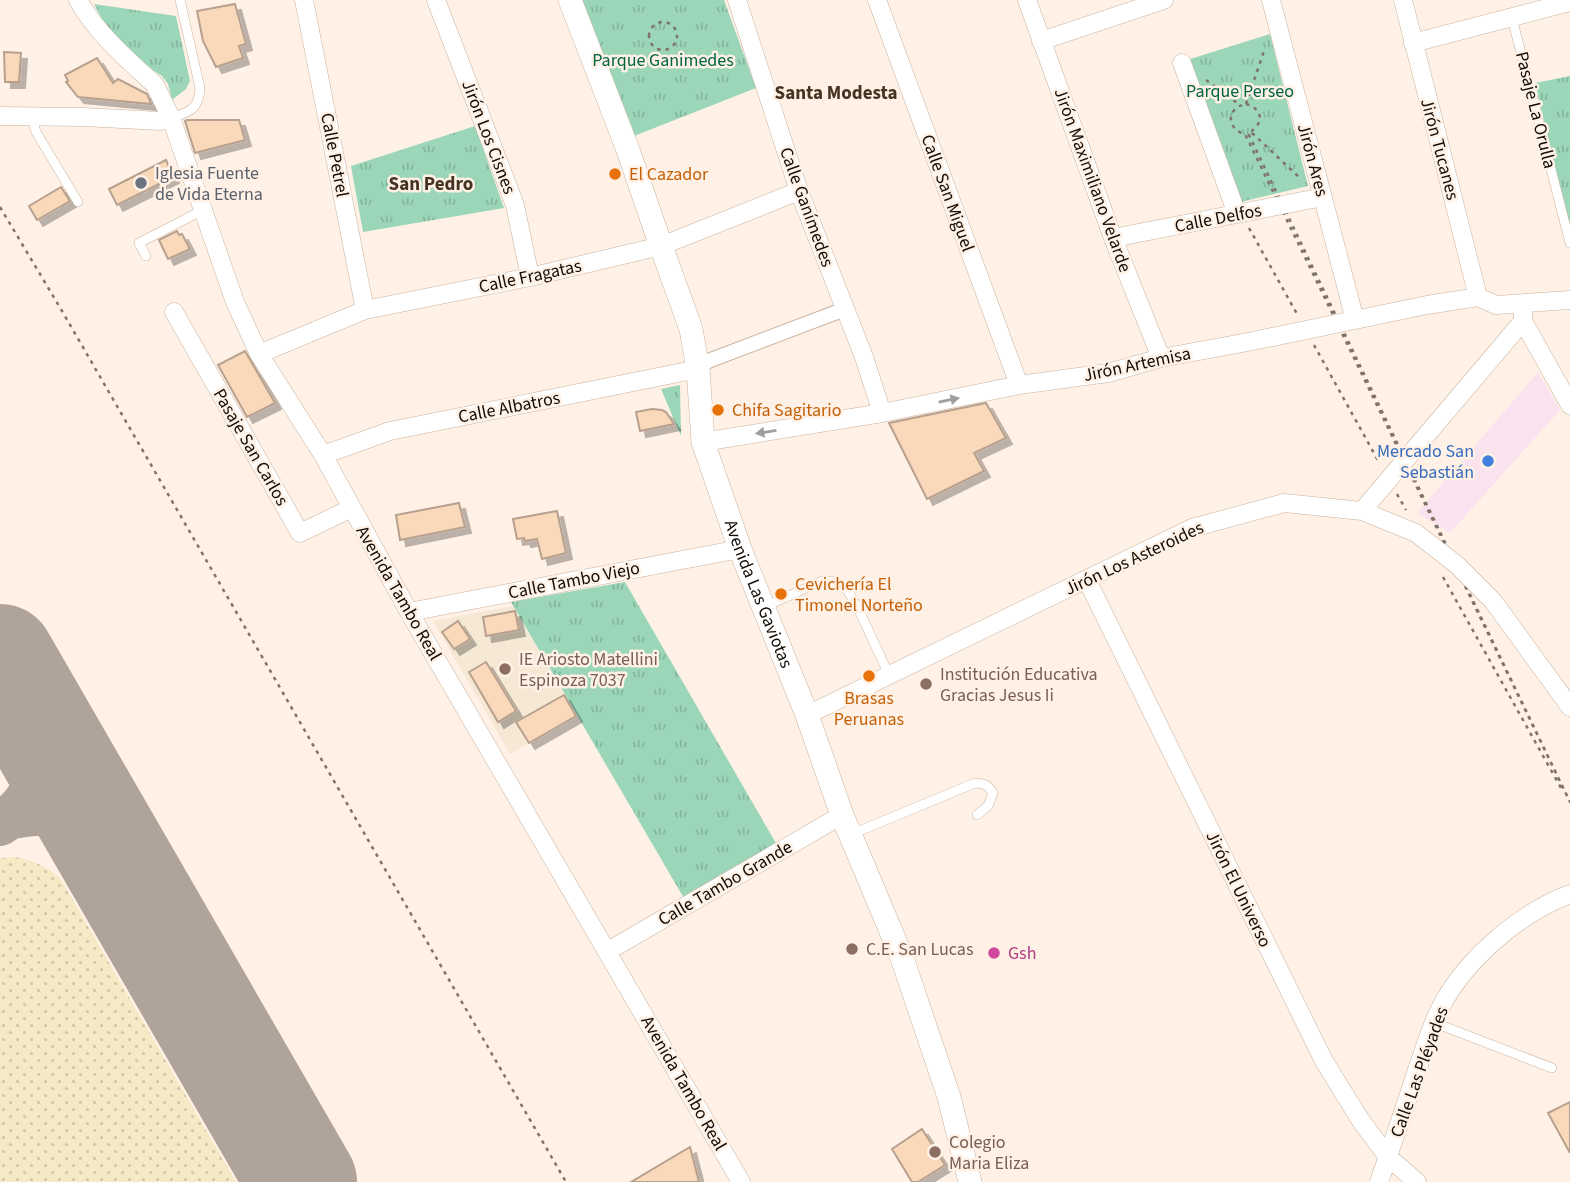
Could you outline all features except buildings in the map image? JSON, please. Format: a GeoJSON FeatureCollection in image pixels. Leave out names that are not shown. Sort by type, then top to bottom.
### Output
{"type":"FeatureCollection","features":[{"type":"Feature","properties":{"kind":"street","name":"Avenida Tambo Real"},"geometry":{"type":"LineString","coordinates":[[78,0],[87,16],[107,40],[155,85],[171,118],[235,302],[259,354],[323,455],[409,612],[741,1182]]}},
{"type":"Feature","properties":{"kind":"street","name":"Calle Petrel"},"geometry":{"type":"LineString","coordinates":[[304,0],[365,310]]}},
{"type":"Feature","properties":{"kind":"street","name":"Jirón Los Cisnes"},"geometry":{"type":"LineString","coordinates":[[436,0],[515,205],[530,277]]}},
{"type":"Feature","properties":{"kind":"street","name":"Avenida Las Gaviotas"},"geometry":{"type":"LineString","coordinates":[[570,0],[628,150],[691,329],[698,369],[703,442],[740,549],[807,715],[847,825],[901,955],[948,1097],[970,1182]]}},
{"type":"Feature","properties":{"kind":"street","name":"Calle Ganímedes"},"geometry":{"type":"LineString","coordinates":[[737,0],[799,191],[864,357],[882,413]]}},
{"type":"Feature","properties":{"kind":"street","name":"Calle San Miguel"},"geometry":{"type":"LineString","coordinates":[[877,0],[1019,385]]}},
{"type":"Feature","properties":{"kind":"street","name":"Jirón Maximiliano Velarde"},"geometry":{"type":"LineString","coordinates":[[1027,0],[1113,238],[1161,359]]}},
{"type":"Feature","properties":{"kind":"street"},"geometry":{"type":"LineString","coordinates":[[1041,40],[1164,0]]}},
{"type":"Feature","properties":{"kind":"street","name":"Jirón Ares"},"geometry":{"type":"LineString","coordinates":[[1271,0],[1355,320]]}},
{"type":"Feature","properties":{"kind":"street","name":"Jirón Tucanes"},"geometry":{"type":"LineString","coordinates":[[1403,0],[1479,297]]}},
{"type":"Feature","properties":{"kind":"street"},"geometry":{"type":"LineString","coordinates":[[1412,43],[1570,2]]}},
{"type":"Feature","properties":{"kind":"street"},"geometry":{"type":"LineString","coordinates":[[1182,63],[1242,220]]}},
{"type":"Feature","properties":{"kind":"street"},"geometry":{"type":"LineString","coordinates":[[0,116],[162,121],[171,118]]}},
{"type":"Feature","properties":{"kind":"street","name":"Calle Fragatas"},"geometry":{"type":"LineString","coordinates":[[259,354],[365,310],[530,277],[661,246],[799,191]]}},
{"type":"Feature","properties":{"kind":"street","name":"Calle Delfos"},"geometry":{"type":"LineString","coordinates":[[1113,238],[1242,220],[1323,197]]}},
{"type":"Feature","properties":{"kind":"street","name":"Jirón Artemisa"},"geometry":{"type":"LineString","coordinates":[[703,442],[882,413],[1019,385],[1108,373],[1161,359],[1427,305],[1479,297],[1496,305],[1570,300]]}},
{"type":"Feature","properties":{"kind":"street"},"geometry":{"type":"LineString","coordinates":[[1529,303],[1523,312],[1523,321],[1570,405]]}},
{"type":"Feature","properties":{"kind":"street"},"geometry":{"type":"LineString","coordinates":[[698,369],[708,360],[845,309]]}},
{"type":"Feature","properties":{"kind":"street","name":"Pasaje San Carlos"},"geometry":{"type":"LineString","coordinates":[[174,312],[300,533],[352,508]]}},
{"type":"Feature","properties":{"kind":"street"},"geometry":{"type":"LineString","coordinates":[[1362,512],[1523,321]]}},
{"type":"Feature","properties":{"kind":"street","name":"Calle Albatros"},"geometry":{"type":"LineString","coordinates":[[323,455],[390,431],[698,369]]}},
{"type":"Feature","properties":{"kind":"street","name":"Jirón Los Asteroides"},"geometry":{"type":"LineString","coordinates":[[807,715],[1192,528],[1284,503],[1362,512],[1416,533],[1457,565],[1493,601],[1570,707]]}},
{"type":"Feature","properties":{"kind":"street","name":"Calle Tambo Viejo"},"geometry":{"type":"LineString","coordinates":[[409,612],[740,549]]}},
{"type":"Feature","properties":{"kind":"street","name":"Jirón El Universo"},"geometry":{"type":"LineString","coordinates":[[1087,580],[1324,1061],[1361,1121],[1388,1157],[1417,1182]]}},
{"type":"Feature","properties":{"kind":"street","name":"Calle Tambo Grande"},"geometry":{"type":"LineString","coordinates":[[608,951],[847,825]]}},
{"type":"Feature","properties":{"kind":"street","name":"Calle Las Pléyades"},"geometry":{"type":"LineString","coordinates":[[1379,1182],[1442,1004],[1466,971],[1496,939],[1527,915],[1570,894]]}},
{"type":"Feature","properties":{"kind":"lane"},"geometry":{"type":"LineString","coordinates":[[171,118],[194,108],[200,100],[200,88],[180,0]]}},
{"type":"Feature","properties":{"kind":"lane","name":"Pasaje La Orulla"},"geometry":{"type":"LineString","coordinates":[[1512,18],[1570,243]]}},
{"type":"Feature","properties":{"kind":"lane"},"geometry":{"type":"LineString","coordinates":[[32,118],[36,132],[78,202]]}},
{"type":"Feature","properties":{"kind":"lane"},"geometry":{"type":"LineString","coordinates":[[146,256],[139,243],[203,209]]}},
{"type":"Feature","properties":{"kind":"lane"},"geometry":{"type":"LineString","coordinates":[[764,607],[822,581],[836,582],[848,591],[858,608],[888,675]]}},
{"type":"Feature","properties":{"kind":"lane"},"geometry":{"type":"LineString","coordinates":[[847,825],[975,783],[983,783],[989,786],[993,793],[988,806],[977,815]]}},
{"type":"Feature","properties":{"kind":"lane"},"geometry":{"type":"LineString","coordinates":[[1434,1023],[1552,1068]]}},
{"type":"Feature","properties":{"kind":"path"},"geometry":{"type":"LineString","coordinates":[[657,23],[669,23],[677,30],[676,43],[668,50],[659,50],[651,43],[650,29],[657,23]]}},
{"type":"Feature","properties":{"kind":"path"},"geometry":{"type":"LineString","coordinates":[[1246,104],[1265,47]]}},
{"type":"Feature","properties":{"kind":"path"},"geometry":{"type":"LineString","coordinates":[[1182,63],[1240,105]]}},
{"type":"Feature","properties":{"kind":"path"},"geometry":{"type":"LineString","coordinates":[[1245,134],[1232,125],[1232,113],[1240,105],[1246,104],[1257,110],[1260,116],[1256,128],[1248,133],[1570,803]]}},
{"type":"Feature","properties":{"kind":"path"},"geometry":{"type":"LineString","coordinates":[[1251,132],[1306,184]]}},
{"type":"Feature","properties":{"kind":"path"},"geometry":{"type":"LineString","coordinates":[[0,207],[566,1182]]}},
{"type":"Feature","properties":{"kind":"path"},"geometry":{"type":"LineString","coordinates":[[1242,220],[1301,322]]}},
{"type":"Feature","properties":{"kind":"path"},"geometry":{"type":"LineString","coordinates":[[1314,346],[1382,466]]}},
{"type":"Feature","properties":{"kind":"path"},"geometry":{"type":"LineString","coordinates":[[1395,491],[1409,514]]}},
{"type":"Feature","properties":{"kind":"path"},"geometry":{"type":"LineString","coordinates":[[1442,575],[1570,803]]}},
{"type":"Feature","properties":{"kind":"shaded area","name":"Mercado San Sebastián"},"geometry":{"type":"Polygon","coordinates":[[[1538,372],[1560,410],[1450,533],[1417,513],[1538,372]]]}},
{"type":"Feature","properties":{"kind":"shaded area","name":"IE Ariosto Matellini Espinoza 7037"},"geometry":{"type":"Polygon","coordinates":[[[513,606],[577,717],[510,754],[433,621],[513,606]]]}},
{"type":"Feature","properties":{"kind":"sand"},"geometry":{"type":"Polygon","coordinates":[[[15,857],[39,864],[60,878],[236,1182],[0,1182],[0,858],[15,857]]]}},
{"type":"Feature","properties":{"kind":"green space","name":"Parque Ganimedes"},"geometry":{"type":"Polygon","coordinates":[[[575,0],[724,0],[756,88],[629,138],[575,0]]]}},
{"type":"Feature","properties":{"kind":"green space"},"geometry":{"type":"Polygon","coordinates":[[[94,4],[176,16],[190,81],[186,89],[172,100],[168,84],[162,76],[143,64],[108,31],[94,4]]]}},
{"type":"Feature","properties":{"kind":"green space","name":"Parque Perseo"},"geometry":{"type":"Polygon","coordinates":[[[1270,34],[1308,186],[1232,204],[1184,61],[1270,34]]]}},
{"type":"Feature","properties":{"kind":"green space"},"geometry":{"type":"Polygon","coordinates":[[[1570,76],[1570,231],[1535,83],[1570,76]]]}},
{"type":"Feature","properties":{"kind":"green space"},"geometry":{"type":"Polygon","coordinates":[[[475,126],[504,208],[363,232],[351,166],[475,126]]]}},
{"type":"Feature","properties":{"kind":"green space"},"geometry":{"type":"Polygon","coordinates":[[[680,385],[681,436],[661,389],[680,385]]]}},
{"type":"Feature","properties":{"kind":"green space"},"geometry":{"type":"Polygon","coordinates":[[[625,582],[777,845],[685,900],[511,602],[625,582]]]}},
{"type":"Feature","properties":{"kind":"taxiway"},"geometry":{"type":"LineString","coordinates":[[0,824],[20,808],[34,787],[42,763],[45,738]]}},
{"type":"Feature","properties":{"kind":"taxiway"},"geometry":{"type":"LineString","coordinates":[[12,817],[44,813],[62,815],[81,825],[108,846]]}},
{"type":"Feature","properties":{"kind":"runway"},"geometry":{"type":"LineString","coordinates":[[0,659],[302,1182]]}},
{"type":"Feature","properties":{"kind":"place","name":"El Cazador"},"geometry":{"type":"Point","coordinates":[615,174]}},
{"type":"Feature","properties":{"kind":"place","name":"Iglesia Fuente de Vida Eterna"},"geometry":{"type":"Point","coordinates":[141,183]}},
{"type":"Feature","properties":{"kind":"place","name":"Chifa Sagitario"},"geometry":{"type":"Point","coordinates":[718,410]}},
{"type":"Feature","properties":{"kind":"place","name":"Mercado San Sebastián"},"geometry":{"type":"Point","coordinates":[1488,461]}},
{"type":"Feature","properties":{"kind":"place","name":"Cevichería El Timonel Norteño"},"geometry":{"type":"Point","coordinates":[781,594]}},
{"type":"Feature","properties":{"kind":"place","name":"IE Ariosto Matellini Espinoza 7037"},"geometry":{"type":"Point","coordinates":[505,669]}},
{"type":"Feature","properties":{"kind":"place","name":"Brasas Peruanas"},"geometry":{"type":"Point","coordinates":[869,676]}},
{"type":"Feature","properties":{"kind":"place","name":"Institución Educativa Gracias Jesus Ii"},"geometry":{"type":"Point","coordinates":[926,684]}},
{"type":"Feature","properties":{"kind":"place","name":"C.E. San Lucas"},"geometry":{"type":"Point","coordinates":[852,949]}},
{"type":"Feature","properties":{"kind":"place","name":"Gsh"},"geometry":{"type":"Point","coordinates":[994,953]}},
{"type":"Feature","properties":{"kind":"place","name":"Colegio Maria Eliza"},"geometry":{"type":"Point","coordinates":[935,1152]}},
{"type":"Feature","properties":{"kind":"district","name":"Santa Modesta"},"geometry":{"type":"Point","coordinates":[836,92]}},
{"type":"Feature","properties":{"kind":"district","name":"San Pedro"},"geometry":{"type":"Point","coordinates":[431,183]}}]}
